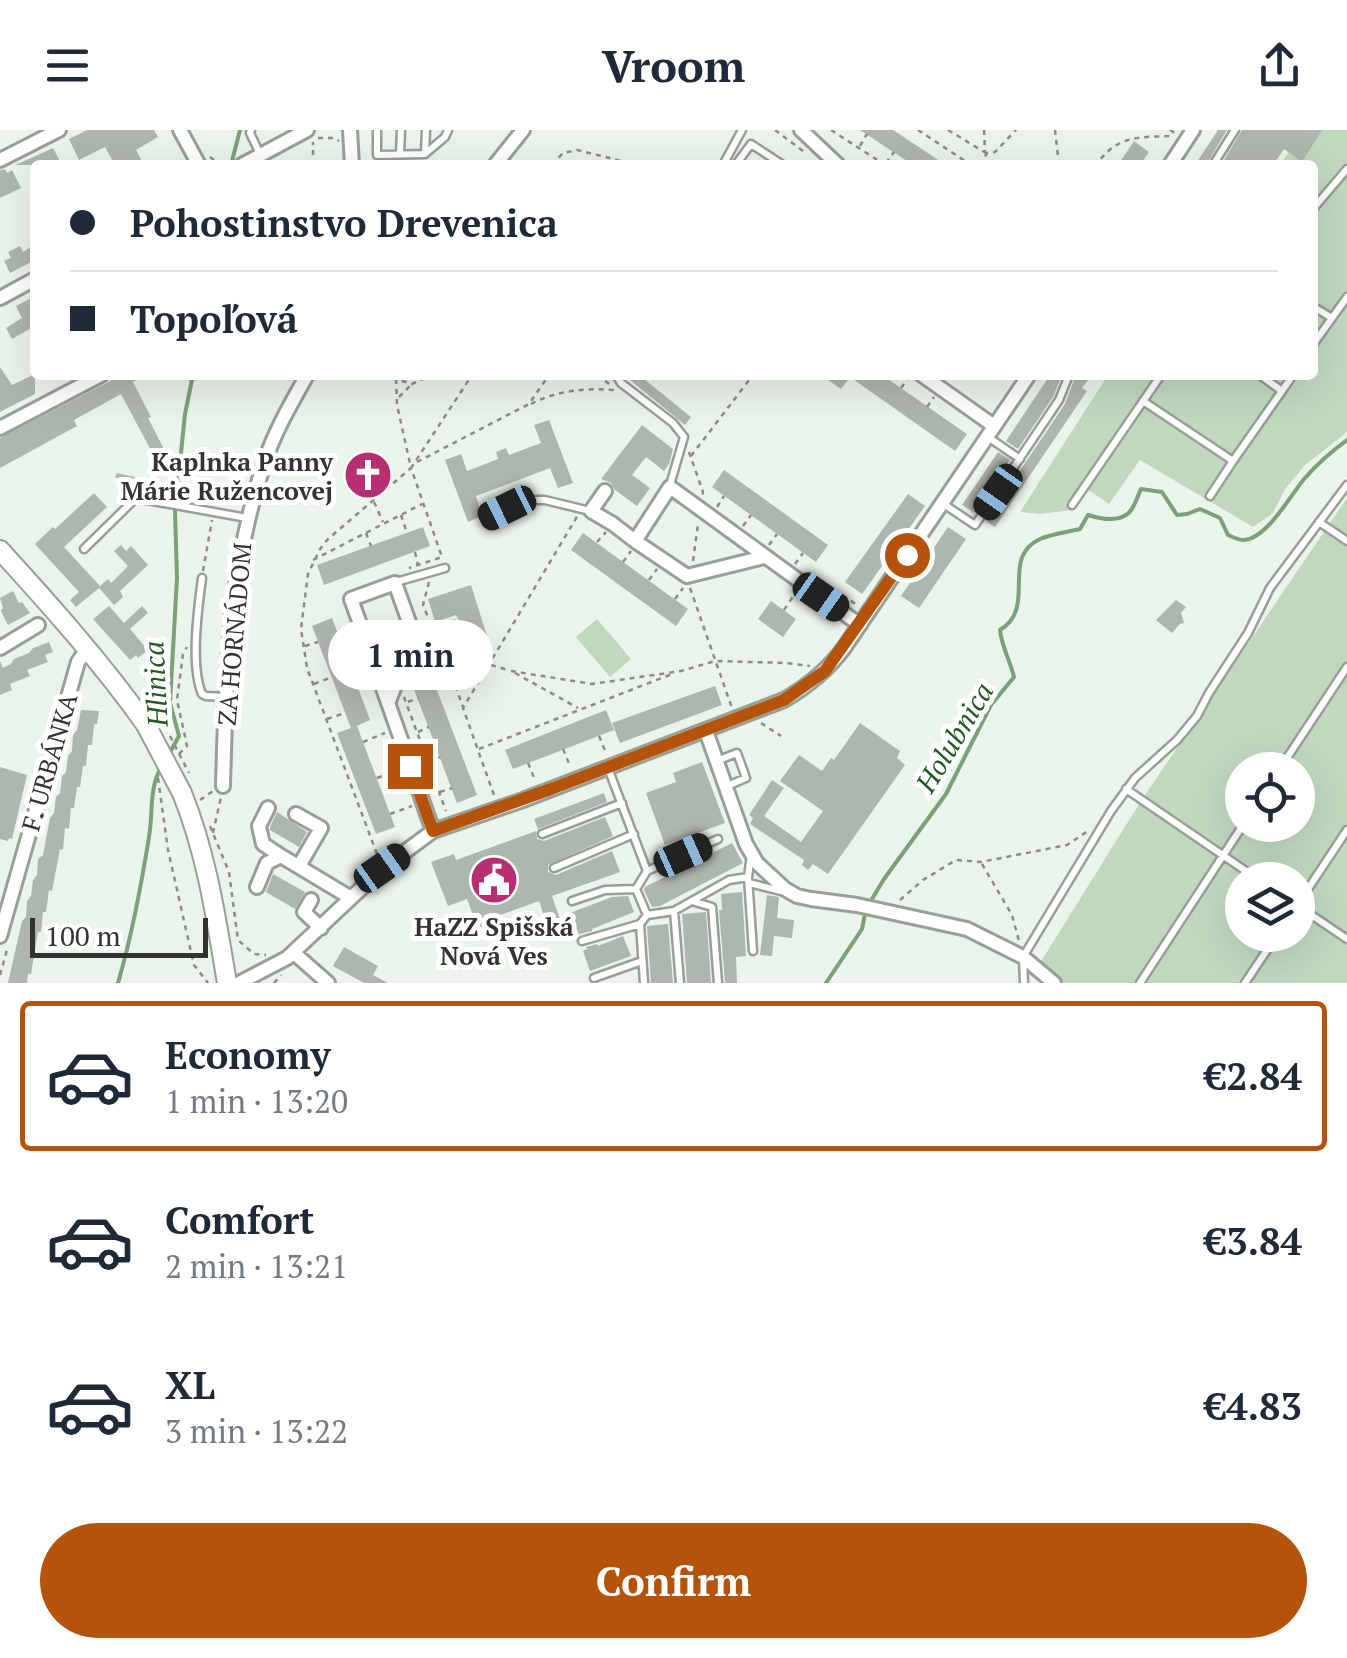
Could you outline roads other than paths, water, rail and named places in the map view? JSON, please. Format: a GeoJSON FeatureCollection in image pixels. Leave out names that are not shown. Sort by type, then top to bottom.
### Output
{"type":"FeatureCollection","features":[{"type":"Feature","properties":{"kind":"main road"},"geometry":{"type":"LineString","coordinates":[[0,550],[117,684],[191,796],[227,983]]}},
{"type":"Feature","properties":{"kind":"street"},"geometry":{"type":"LineString","coordinates":[[0,160],[60,130]]}},
{"type":"Feature","properties":{"kind":"street"},"geometry":{"type":"LineString","coordinates":[[251,160],[308,130]]}},
{"type":"Feature","properties":{"kind":"street"},"geometry":{"type":"LineString","coordinates":[[350,130],[352,160]]}},
{"type":"Feature","properties":{"kind":"street"},"geometry":{"type":"LineString","coordinates":[[499,160],[523,130]]}},
{"type":"Feature","properties":{"kind":"street"},"geometry":{"type":"LineString","coordinates":[[800,130],[833,160]]}},
{"type":"Feature","properties":{"kind":"street"},"geometry":{"type":"LineString","coordinates":[[1173,160],[1193,130]]}},
{"type":"Feature","properties":{"kind":"street"},"geometry":{"type":"LineString","coordinates":[[184,132],[197,160]]}},
{"type":"Feature","properties":{"kind":"street"},"geometry":{"type":"LineString","coordinates":[[0,298],[30,281]]}},
{"type":"Feature","properties":{"kind":"street"},"geometry":{"type":"LineString","coordinates":[[0,428],[91,380]]}},
{"type":"Feature","properties":{"kind":"street","name":"ZA HORNÁDOM"},"geometry":{"type":"LineString","coordinates":[[218,788],[236,578],[247,518],[271,445],[304,380]]}},
{"type":"Feature","properties":{"kind":"street"},"geometry":{"type":"LineString","coordinates":[[928,380],[991,431]]}},
{"type":"Feature","properties":{"kind":"street"},"geometry":{"type":"LineString","coordinates":[[239,983],[294,953],[382,868],[433,831],[608,763],[706,731],[799,692],[825,671],[860,625],[1026,380]]}},
{"type":"Feature","properties":{"kind":"street"},"geometry":{"type":"LineString","coordinates":[[635,542],[670,486],[860,625]]}},
{"type":"Feature","properties":{"kind":"street"},"geometry":{"type":"LineString","coordinates":[[605,491],[586,510],[613,524],[686,576],[764,557]]}},
{"type":"Feature","properties":{"kind":"street"},"geometry":{"type":"LineString","coordinates":[[389,702],[414,636],[398,576],[351,599],[433,831]]}},
{"type":"Feature","properties":{"kind":"street"},"geometry":{"type":"LineString","coordinates":[[0,648],[38,624]]}},
{"type":"Feature","properties":{"kind":"street","name":"F. URBÁNKA"},"geometry":{"type":"LineString","coordinates":[[0,936],[7,888],[78,662],[87,649]]}},
{"type":"Feature","properties":{"kind":"street"},"geometry":{"type":"LineString","coordinates":[[706,731],[751,852],[758,864],[793,894],[967,929],[1023,957],[1054,983]]}},
{"type":"Feature","properties":{"kind":"street"},"geometry":{"type":"LineString","coordinates":[[268,808],[259,826],[263,844],[352,898]]}},
{"type":"Feature","properties":{"kind":"street"},"geometry":{"type":"LineString","coordinates":[[296,814],[321,828],[299,866]]}},
{"type":"Feature","properties":{"kind":"street"},"geometry":{"type":"LineString","coordinates":[[257,887],[267,863],[281,856]]}},
{"type":"Feature","properties":{"kind":"street"},"geometry":{"type":"LineString","coordinates":[[311,900],[304,912],[320,928]]}},
{"type":"Feature","properties":{"kind":"street"},"geometry":{"type":"LineString","coordinates":[[294,953],[328,983]]}},
{"type":"Feature","properties":{"kind":"lane"},"geometry":{"type":"LineString","coordinates":[[251,130],[260,155]]}},
{"type":"Feature","properties":{"kind":"lane"},"geometry":{"type":"LineString","coordinates":[[377,130],[377,155],[425,154],[448,130]]}},
{"type":"Feature","properties":{"kind":"lane"},"geometry":{"type":"LineString","coordinates":[[400,154],[401,130]]}},
{"type":"Feature","properties":{"kind":"lane"},"geometry":{"type":"LineString","coordinates":[[425,154],[426,130]]}},
{"type":"Feature","properties":{"kind":"lane"},"geometry":{"type":"LineString","coordinates":[[726,160],[742,130]]}},
{"type":"Feature","properties":{"kind":"lane"},"geometry":{"type":"LineString","coordinates":[[1216,160],[1236,130]]}},
{"type":"Feature","properties":{"kind":"lane"},"geometry":{"type":"LineString","coordinates":[[739,160],[750,144],[775,160]]}},
{"type":"Feature","properties":{"kind":"lane"},"geometry":{"type":"LineString","coordinates":[[1318,203],[1347,168]]}},
{"type":"Feature","properties":{"kind":"lane"},"geometry":{"type":"LineString","coordinates":[[1318,338],[1347,297]]}},
{"type":"Feature","properties":{"kind":"lane"},"geometry":{"type":"LineString","coordinates":[[1318,310],[1332,318]]}},
{"type":"Feature","properties":{"kind":"lane"},"geometry":{"type":"LineString","coordinates":[[619,380],[681,431],[684,442],[670,486]]}},
{"type":"Feature","properties":{"kind":"lane"},"geometry":{"type":"LineString","coordinates":[[942,504],[975,525],[1067,380]]}},
{"type":"Feature","properties":{"kind":"lane"},"geometry":{"type":"LineString","coordinates":[[1072,505],[1158,380]]}},
{"type":"Feature","properties":{"kind":"lane"},"geometry":{"type":"LineString","coordinates":[[1267,380],[1282,391]]}},
{"type":"Feature","properties":{"kind":"lane"},"geometry":{"type":"LineString","coordinates":[[1210,496],[1290,380]]}},
{"type":"Feature","properties":{"kind":"lane"},"geometry":{"type":"LineString","coordinates":[[1143,402],[1233,461]]}},
{"type":"Feature","properties":{"kind":"lane"},"geometry":{"type":"LineString","coordinates":[[991,431],[1020,459]]}},
{"type":"Feature","properties":{"kind":"lane"},"geometry":{"type":"LineString","coordinates":[[1024,983],[1023,957],[1112,810],[1126,789],[1197,716],[1248,633],[1270,588],[1347,485]]}},
{"type":"Feature","properties":{"kind":"lane"},"geometry":{"type":"LineString","coordinates":[[84,548],[136,498],[247,518]]}},
{"type":"Feature","properties":{"kind":"lane"},"geometry":{"type":"LineString","coordinates":[[489,517],[526,500],[586,510]]}},
{"type":"Feature","properties":{"kind":"lane"},"geometry":{"type":"LineString","coordinates":[[1318,522],[1347,540]]}},
{"type":"Feature","properties":{"kind":"lane"},"geometry":{"type":"LineString","coordinates":[[398,576],[445,568]]}},
{"type":"Feature","properties":{"kind":"lane"},"geometry":{"type":"LineString","coordinates":[[202,578],[195,633],[198,684],[206,696],[225,696]]}},
{"type":"Feature","properties":{"kind":"lane"},"geometry":{"type":"LineString","coordinates":[[414,636],[454,625]]}},
{"type":"Feature","properties":{"kind":"lane"},"geometry":{"type":"LineString","coordinates":[[1292,752],[1347,667]]}},
{"type":"Feature","properties":{"kind":"lane"},"geometry":{"type":"LineString","coordinates":[[718,761],[737,753],[746,778],[727,786]]}},
{"type":"Feature","properties":{"kind":"lane"},"geometry":{"type":"LineString","coordinates":[[608,763],[648,871]]}},
{"type":"Feature","properties":{"kind":"lane"},"geometry":{"type":"LineString","coordinates":[[1126,789],[1232,862]]}},
{"type":"Feature","properties":{"kind":"lane"},"geometry":{"type":"LineString","coordinates":[[542,834],[622,804]]}},
{"type":"Feature","properties":{"kind":"lane"},"geometry":{"type":"LineString","coordinates":[[1315,879],[1347,830]]}},
{"type":"Feature","properties":{"kind":"lane"},"geometry":{"type":"LineString","coordinates":[[554,868],[634,834]]}},
{"type":"Feature","properties":{"kind":"lane"},"geometry":{"type":"LineString","coordinates":[[636,888],[648,871],[718,839]]}},
{"type":"Feature","properties":{"kind":"lane"},"geometry":{"type":"LineString","coordinates":[[1140,983],[1232,842]]}},
{"type":"Feature","properties":{"kind":"lane"},"geometry":{"type":"LineString","coordinates":[[751,852],[748,880],[753,952]]}},
{"type":"Feature","properties":{"kind":"lane"},"geometry":{"type":"LineString","coordinates":[[582,940],[640,924],[647,915],[674,911],[729,880],[748,880],[793,894]]}},
{"type":"Feature","properties":{"kind":"lane"},"geometry":{"type":"LineString","coordinates":[[716,887],[712,907],[718,983]]}},
{"type":"Feature","properties":{"kind":"lane"},"geometry":{"type":"LineString","coordinates":[[572,901],[605,890],[636,888]]}},
{"type":"Feature","properties":{"kind":"lane"},"geometry":{"type":"LineString","coordinates":[[636,888],[647,915]]}},
{"type":"Feature","properties":{"kind":"lane"},"geometry":{"type":"LineString","coordinates":[[692,901],[712,907]]}},
{"type":"Feature","properties":{"kind":"lane"},"geometry":{"type":"LineString","coordinates":[[674,911],[680,983]]}},
{"type":"Feature","properties":{"kind":"lane"},"geometry":{"type":"LineString","coordinates":[[1315,917],[1347,939]]}},
{"type":"Feature","properties":{"kind":"lane"},"geometry":{"type":"LineString","coordinates":[[640,924],[644,983]]}},
{"type":"Feature","properties":{"kind":"lane"},"geometry":{"type":"LineString","coordinates":[[1245,983],[1266,952]]}},
{"type":"Feature","properties":{"kind":"lane"},"geometry":{"type":"LineString","coordinates":[[594,978],[642,961]]}},
{"type":"Feature","properties":{"kind":"waterway","name":"Hlinica"},"geometry":{"type":"LineString","coordinates":[[232,160],[240,130]]}},
{"type":"Feature","properties":{"kind":"waterway","name":"Hlinica"},"geometry":{"type":"LineString","coordinates":[[168,756],[179,736],[170,703],[177,578],[175,511],[192,380]]}},
{"type":"Feature","properties":{"kind":"waterway","name":"Holubnica"},"geometry":{"type":"LineString","coordinates":[[826,983],[862,929],[866,909],[884,879],[946,794],[991,705],[1014,677],[1000,630],[1017,609],[1019,570],[1028,547],[1044,537],[1080,529],[1088,515],[1107,519],[1126,515],[1141,489],[1162,492],[1177,515],[1200,509],[1220,518],[1228,535],[1242,540],[1253,538],[1270,524],[1315,467],[1347,440]]}},
{"type":"Feature","properties":{"kind":"waterway","name":"Hlinica"},"geometry":{"type":"LineString","coordinates":[[118,983],[136,911],[153,792],[161,768]]}},
{"type":"Feature","properties":{"kind":"place","name":"Kaplnka Panny Márie Ružencovej"},"geometry":{"type":"Point","coordinates":[368,475]}},
{"type":"Feature","properties":{"kind":"place","name":"HaZZ Spišská Nová Ves"},"geometry":{"type":"Point","coordinates":[494,880]}}]}
